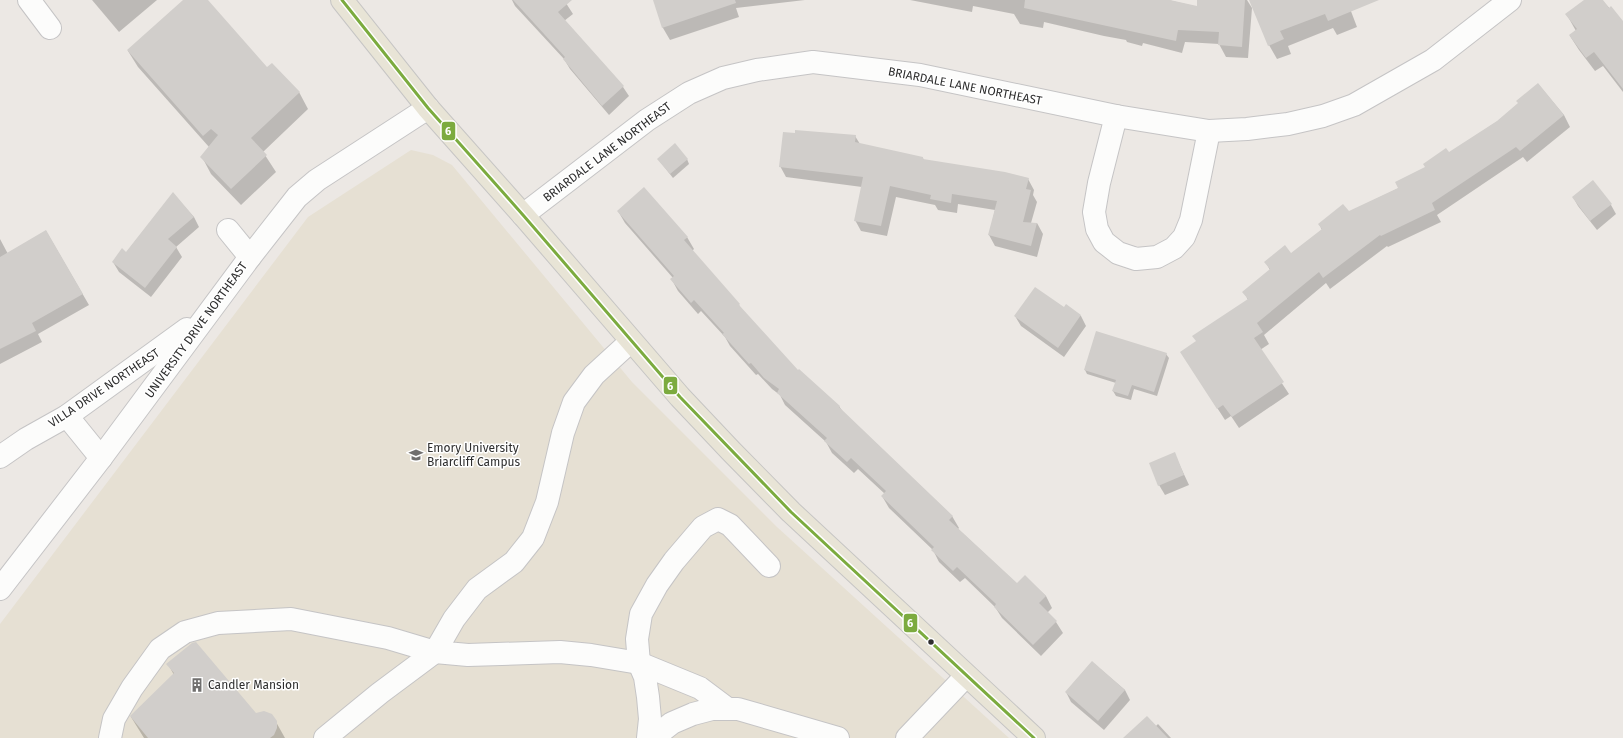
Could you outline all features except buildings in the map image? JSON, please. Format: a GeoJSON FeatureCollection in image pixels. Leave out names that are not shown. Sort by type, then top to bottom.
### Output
{"type":"FeatureCollection","features":[{"type":"Feature","properties":{"kind":"main road"},"geometry":{"type":"LineString","coordinates":[[342,0],[428,108],[523,215],[630,342],[731,452],[791,512],[1034,738]]}},
{"type":"Feature","properties":{"kind":"street"},"geometry":{"type":"LineString","coordinates":[[29,0],[50,28]]}},
{"type":"Feature","properties":{"kind":"street","name":"BRIARDALE LANE NORTHEAST"},"geometry":{"type":"LineString","coordinates":[[523,215],[647,120],[689,93],[723,78],[757,70],[814,62],[912,74],[1116,116],[1209,131],[1247,129],[1288,124],[1323,116],[1354,105],[1434,60],[1510,0]]}},
{"type":"Feature","properties":{"kind":"street","name":"UNIVERSITY DRIVE NORTHEAST"},"geometry":{"type":"LineString","coordinates":[[0,589],[101,458],[250,257],[297,197],[317,180],[428,108]]}},
{"type":"Feature","properties":{"kind":"street"},"geometry":{"type":"LineString","coordinates":[[1116,116],[1099,183],[1094,212],[1097,229],[1104,242],[1118,253],[1136,259],[1158,257],[1174,248],[1184,237],[1191,220],[1209,131]]}},
{"type":"Feature","properties":{"kind":"street"},"geometry":{"type":"LineString","coordinates":[[228,230],[250,257]]}},
{"type":"Feature","properties":{"kind":"street","name":"VILLA DRIVE NORTHEAST"},"geometry":{"type":"LineString","coordinates":[[0,457],[26,439],[67,416],[206,316]]}},
{"type":"Feature","properties":{"kind":"street"},"geometry":{"type":"LineString","coordinates":[[325,738],[380,693],[435,652],[454,619],[477,589],[514,562],[533,538],[548,502],[563,433],[574,402],[594,375],[630,342]]}},
{"type":"Feature","properties":{"kind":"street"},"geometry":{"type":"LineString","coordinates":[[67,416],[101,458]]}},
{"type":"Feature","properties":{"kind":"street"},"geometry":{"type":"LineString","coordinates":[[648,738],[650,719],[648,697],[645,678],[639,663],[637,639],[641,614],[657,585],[674,561],[703,528],[718,519],[730,525],[769,566]]}},
{"type":"Feature","properties":{"kind":"street"},"geometry":{"type":"LineString","coordinates":[[110,738],[114,719],[132,688],[160,649],[185,632],[218,623],[291,619],[388,638],[435,652],[468,655],[560,652],[591,655],[639,663],[700,688],[728,709]]}},
{"type":"Feature","properties":{"kind":"street"},"geometry":{"type":"LineString","coordinates":[[907,738],[966,676]]}},
{"type":"Feature","properties":{"kind":"street"},"geometry":{"type":"LineString","coordinates":[[653,738],[672,723],[694,714],[712,709],[738,709],[838,738]]}},
{"type":"Feature","properties":{"kind":"shaded area","name":"Emory University Briarcliff Campus"},"geometry":{"type":"Polygon","coordinates":[[[411,150],[433,155],[452,165],[632,382],[777,527],[1009,738],[0,738],[0,624],[308,217],[411,150]]]}},
{"type":"Feature","properties":{"kind":"transit line","name":"6"},"geometry":{"type":"LineString","coordinates":[[342,0],[428,108],[523,215],[680,397],[791,512],[1034,738]]}},
{"type":"Feature","properties":{"kind":"place","name":"Emory University Briarcliff Campus"},"geometry":{"type":"Point","coordinates":[416,455]}},
{"type":"Feature","properties":{"kind":"place","name":"Candler Mansion"},"geometry":{"type":"Point","coordinates":[197,685]}}]}
